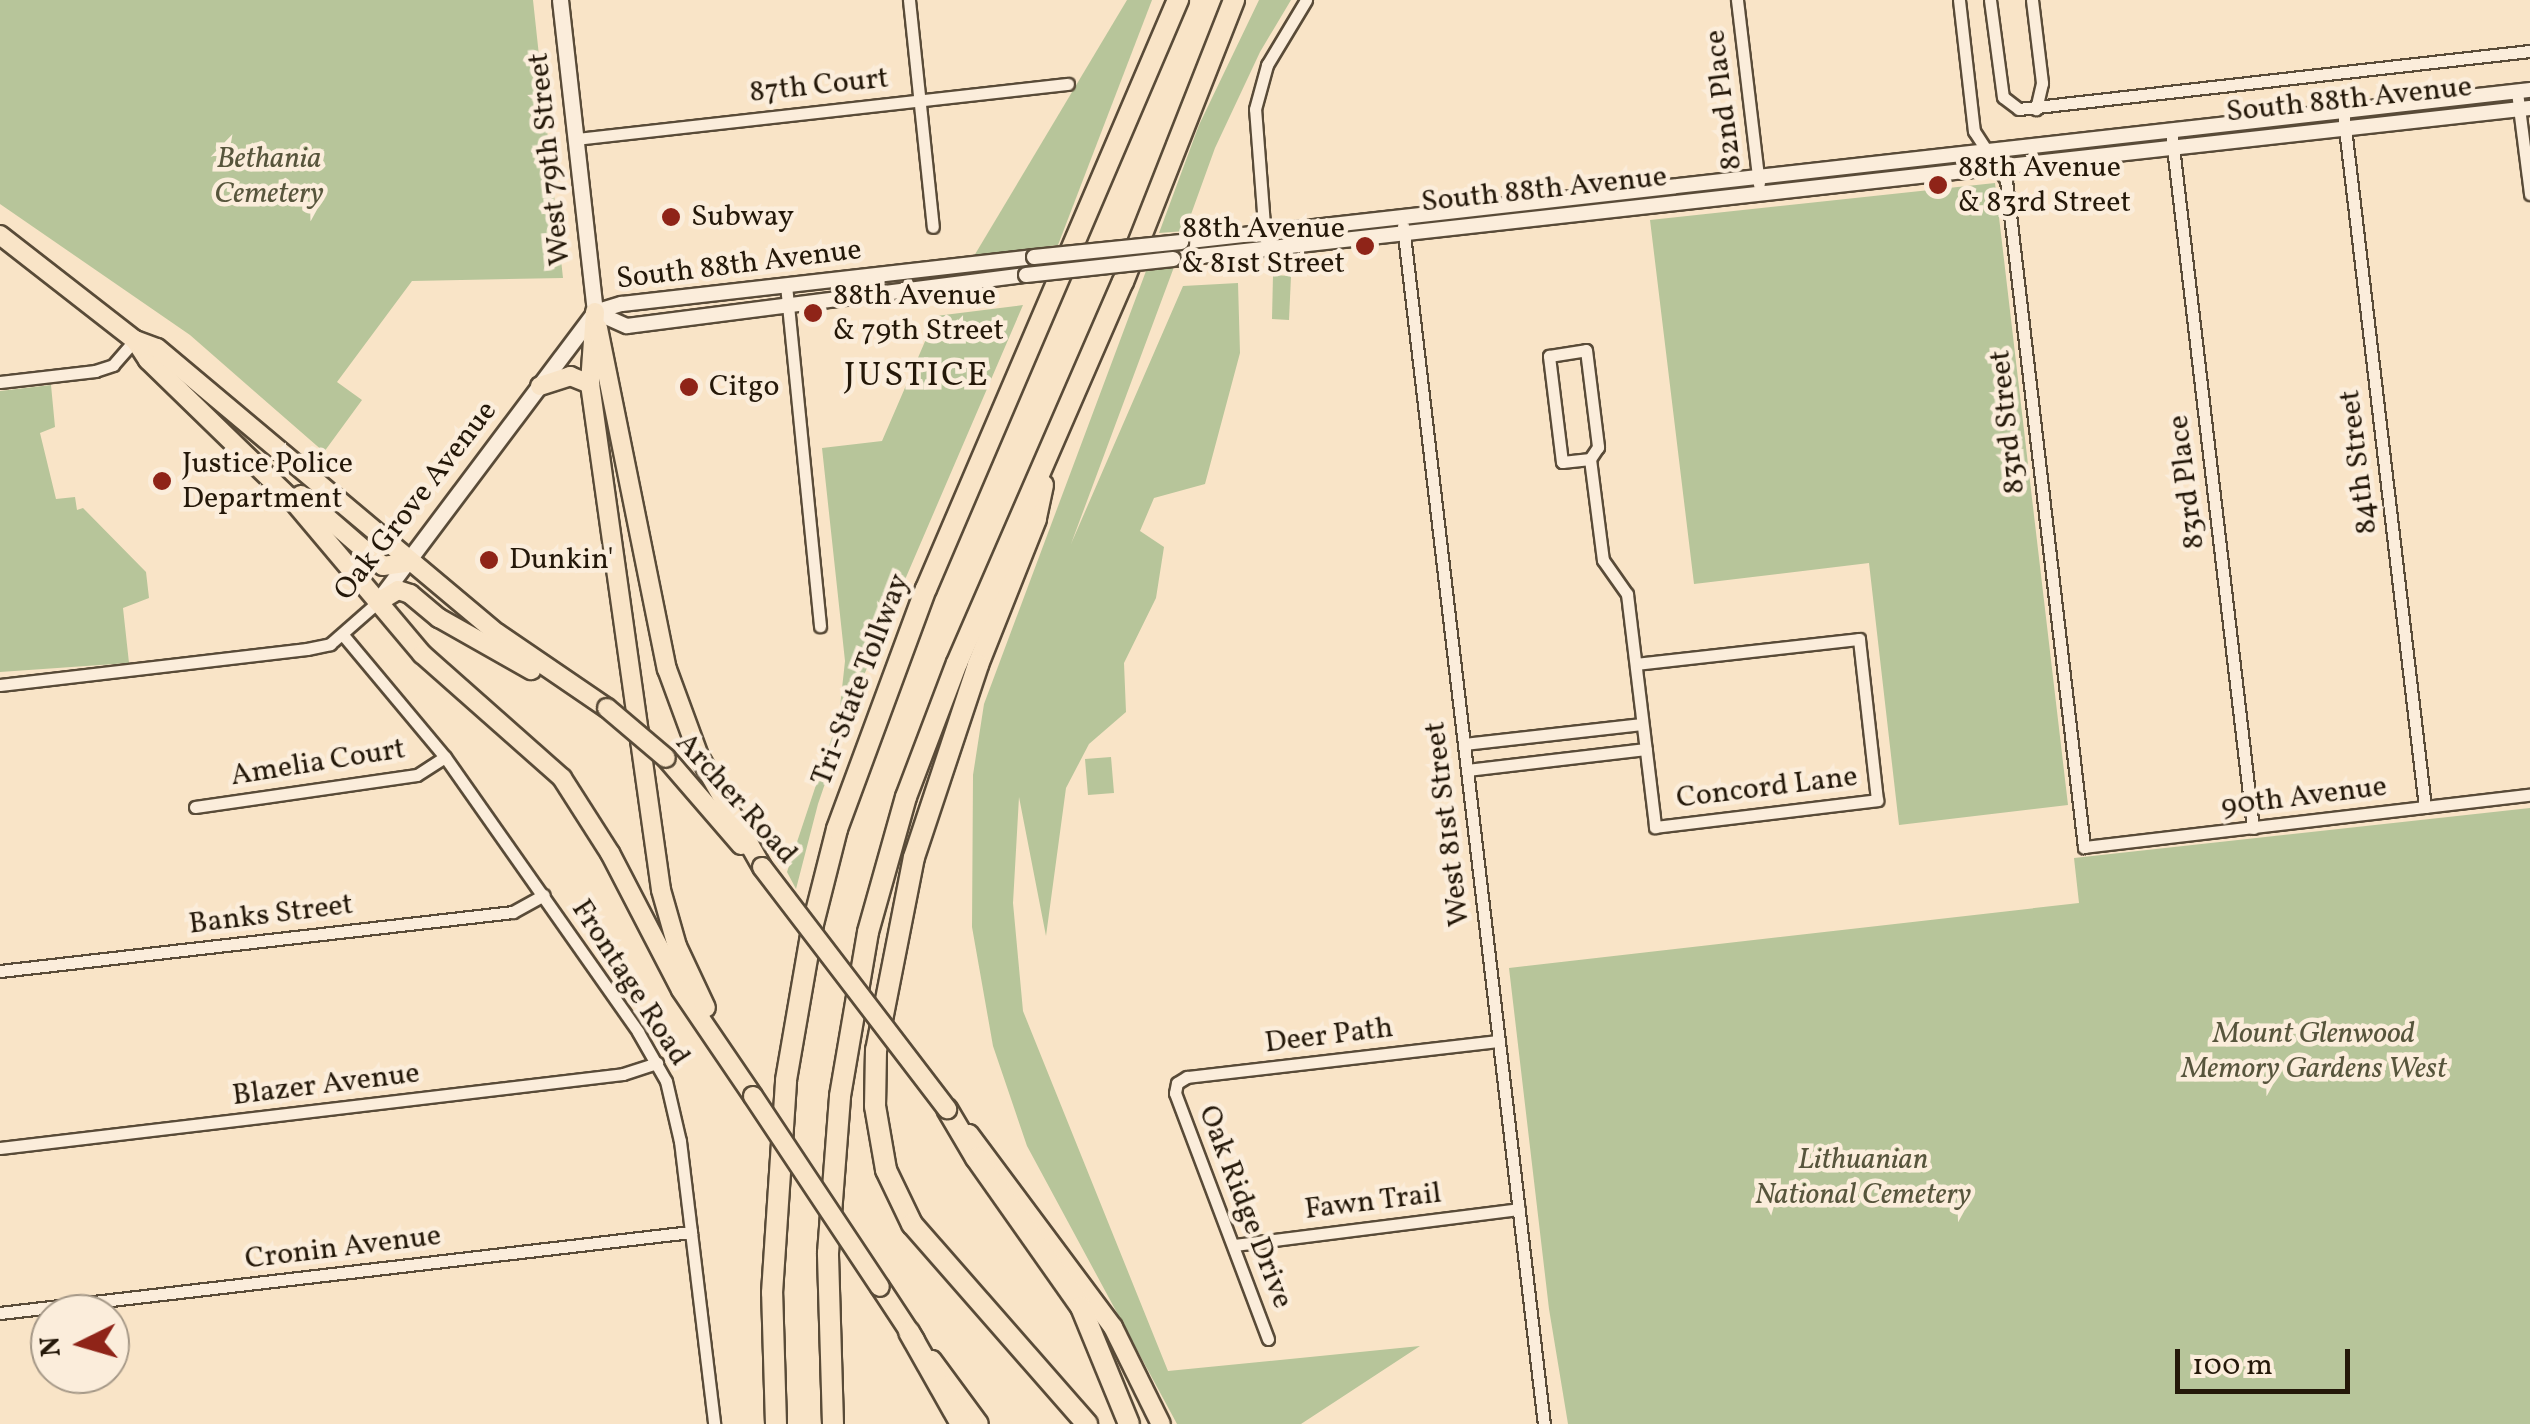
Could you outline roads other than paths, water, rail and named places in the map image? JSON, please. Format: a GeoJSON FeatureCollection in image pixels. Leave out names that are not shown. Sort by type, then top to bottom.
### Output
{"type":"FeatureCollection","features":[{"type":"Feature","properties":{"kind":"highway","name":"Tri-State Tollway"},"geometry":{"type":"LineString","coordinates":[[776,1424],[772,1293],[786,1080],[813,924],[837,829],[926,590],[1178,0]]}},
{"type":"Feature","properties":{"kind":"highway"},"geometry":{"type":"LineString","coordinates":[[833,1424],[828,1312],[834,1165],[868,932],[906,796],[1052,442],[1124,282],[1234,0]]}},
{"type":"Feature","properties":{"kind":"highway"},"geometry":{"type":"LineString","coordinates":[[1052,442],[1036,519],[978,665],[914,856],[876,1050],[875,1106],[886,1170],[912,1224],[1088,1424]]}},
{"type":"Feature","properties":{"kind":"highway"},"geometry":{"type":"LineString","coordinates":[[947,1109],[976,1158],[1081,1307],[1129,1424]]}},
{"type":"Feature","properties":{"kind":"highway"},"geometry":{"type":"LineString","coordinates":[[909,1332],[962,1424]]}},
{"type":"Feature","properties":{"kind":"main road","name":"West 79th Street"},"geometry":{"type":"LineString","coordinates":[[560,0],[595,312]]}},
{"type":"Feature","properties":{"kind":"main road","name":"Archer Road"},"geometry":{"type":"LineString","coordinates":[[0,235],[135,340],[157,348],[410,562],[573,688],[607,708],[666,758],[762,868],[1095,1300],[1135,1366],[1162,1424]]}},
{"type":"Feature","properties":{"kind":"main road"},"geometry":{"type":"LineString","coordinates":[[595,312],[590,384],[661,890],[676,946],[696,992],[753,1096],[909,1332],[979,1424]]}},
{"type":"Feature","properties":{"kind":"main road"},"geometry":{"type":"LineString","coordinates":[[595,312],[666,669],[700,756],[762,868]]}},
{"type":"Feature","properties":{"kind":"main road","name":"Oak Grove Avenue"},"geometry":{"type":"LineString","coordinates":[[378,602],[595,312]]}},
{"type":"Feature","properties":{"kind":"main road","name":"Archer Road"},"geometry":{"type":"LineString","coordinates":[[135,340],[148,360],[249,456],[422,654],[562,778],[610,853],[666,964],[730,1058]]}},
{"type":"Feature","properties":{"kind":"main road"},"geometry":{"type":"LineString","coordinates":[[540,386],[570,376],[590,384]]}},
{"type":"Feature","properties":{"kind":"main road"},"geometry":{"type":"LineString","coordinates":[[249,456],[383,566],[410,562]]}},
{"type":"Feature","properties":{"kind":"main road"},"geometry":{"type":"LineString","coordinates":[[378,602],[390,592],[410,594],[439,618],[537,674],[573,688]]}},
{"type":"Feature","properties":{"kind":"street"},"geometry":{"type":"LineString","coordinates":[[909,0],[933,227]]}},
{"type":"Feature","properties":{"kind":"street"},"geometry":{"type":"LineString","coordinates":[[1265,240],[1255,109],[1267,64],[1306,0]]}},
{"type":"Feature","properties":{"kind":"street","name":"82nd Place"},"geometry":{"type":"LineString","coordinates":[[1737,0],[1760,194]]}},
{"type":"Feature","properties":{"kind":"street","name":"83rd Street"},"geometry":{"type":"LineString","coordinates":[[1959,0],[1974,130],[2006,180],[2084,847]]}},
{"type":"Feature","properties":{"kind":"street"},"geometry":{"type":"LineString","coordinates":[[1990,0],[2003,97],[2010,107],[2036,108],[2530,50]]}},
{"type":"Feature","properties":{"kind":"street"},"geometry":{"type":"LineString","coordinates":[[2032,0],[2042,83],[2036,108]]}},
{"type":"Feature","properties":{"kind":"street","name":"87th Court"},"geometry":{"type":"LineString","coordinates":[[576,139],[1068,84]]}},
{"type":"Feature","properties":{"kind":"street"},"geometry":{"type":"LineString","coordinates":[[2524,91],[2530,194]]}},
{"type":"Feature","properties":{"kind":"street","name":"South 88th Avenue"},"geometry":{"type":"LineString","coordinates":[[1403,225],[1758,176],[2524,91]]}},
{"type":"Feature","properties":{"kind":"street","name":"South 88th Avenue"},"geometry":{"type":"LineString","coordinates":[[595,312],[622,304],[1034,257],[1181,242],[1265,240],[1760,194],[2525,108]]}},
{"type":"Feature","properties":{"kind":"street","name":"84th Street"},"geometry":{"type":"LineString","coordinates":[[2343,111],[2425,807]]}},
{"type":"Feature","properties":{"kind":"street","name":"83rd Place"},"geometry":{"type":"LineString","coordinates":[[2170,130],[2254,828]]}},
{"type":"Feature","properties":{"kind":"street","name":"West 81st Street"},"geometry":{"type":"LineString","coordinates":[[1403,225],[1544,1424]]}},
{"type":"Feature","properties":{"kind":"street","name":"South 88th Avenue"},"geometry":{"type":"LineString","coordinates":[[595,312],[627,326],[1173,259],[1265,240]]}},
{"type":"Feature","properties":{"kind":"street"},"geometry":{"type":"LineString","coordinates":[[786,286],[820,626]]}},
{"type":"Feature","properties":{"kind":"street"},"geometry":{"type":"LineString","coordinates":[[0,382],[113,366],[135,340]]}},
{"type":"Feature","properties":{"kind":"street","name":"Concord Lane"},"geometry":{"type":"LineString","coordinates":[[1590,459],[1562,462],[1549,356],[1586,350],[1598,447],[1590,459],[1603,560],[1627,594],[1655,827],[1877,800],[1859,639],[1636,664]]}},
{"type":"Feature","properties":{"kind":"street","name":"Oak Grove Avenue"},"geometry":{"type":"LineString","coordinates":[[0,685],[307,650],[343,635],[378,602]]}},
{"type":"Feature","properties":{"kind":"street","name":"Frontage Road"},"geometry":{"type":"LineString","coordinates":[[343,635],[445,757],[544,895],[657,1064],[674,1103],[714,1424]]}},
{"type":"Feature","properties":{"kind":"street"},"geometry":{"type":"LineString","coordinates":[[1464,744],[1642,724]]}},
{"type":"Feature","properties":{"kind":"street","name":"Concord Lane"},"geometry":{"type":"LineString","coordinates":[[1467,770],[1646,749]]}},
{"type":"Feature","properties":{"kind":"street","name":"Amelia Court"},"geometry":{"type":"LineString","coordinates":[[195,807],[418,775],[445,757]]}},
{"type":"Feature","properties":{"kind":"street","name":"90th Avenue"},"geometry":{"type":"LineString","coordinates":[[2084,847],[2530,795]]}},
{"type":"Feature","properties":{"kind":"street","name":"Banks Street"},"geometry":{"type":"LineString","coordinates":[[0,971],[513,912],[544,895]]}},
{"type":"Feature","properties":{"kind":"street","name":"Deer Path"},"geometry":{"type":"LineString","coordinates":[[1175,1093],[1177,1083],[1187,1077],[1499,1041]]}},
{"type":"Feature","properties":{"kind":"street","name":"Blazer Avenue"},"geometry":{"type":"LineString","coordinates":[[0,1148],[623,1074],[657,1064]]}},
{"type":"Feature","properties":{"kind":"street","name":"Oak Ridge Drive"},"geometry":{"type":"LineString","coordinates":[[1175,1093],[1268,1339]]}},
{"type":"Feature","properties":{"kind":"street","name":"Fawn Trail"},"geometry":{"type":"LineString","coordinates":[[1234,1245],[1519,1209]]}},
{"type":"Feature","properties":{"kind":"street","name":"Cronin Avenue"},"geometry":{"type":"LineString","coordinates":[[0,1312],[691,1232]]}},
{"type":"Feature","properties":{"kind":"place","name":"88th Avenue & 83rd Street"},"geometry":{"type":"Point","coordinates":[1938,185]}},
{"type":"Feature","properties":{"kind":"place","name":"Subway"},"geometry":{"type":"Point","coordinates":[671,217]}},
{"type":"Feature","properties":{"kind":"place","name":"88th Avenue & 81st Street"},"geometry":{"type":"Point","coordinates":[1365,246]}},
{"type":"Feature","properties":{"kind":"place","name":"88th Avenue & 79th Street"},"geometry":{"type":"Point","coordinates":[813,313]}},
{"type":"Feature","properties":{"kind":"place","name":"Citgo"},"geometry":{"type":"Point","coordinates":[689,387]}},
{"type":"Feature","properties":{"kind":"place","name":"Justice Police Department"},"geometry":{"type":"Point","coordinates":[162,481]}},
{"type":"Feature","properties":{"kind":"place","name":"Dunkin'"},"geometry":{"type":"Point","coordinates":[489,560]}},
{"type":"Feature","properties":{"kind":"district","name":"JUSTICE"},"geometry":{"type":"Point","coordinates":[917,376]}},
{"type":"Feature","properties":{"kind":"park label","name":"Bethania Cemetery"},"geometry":{"type":"Point","coordinates":[269,176]}},
{"type":"Feature","properties":{"kind":"park label","name":"Mount Glenwood Memory Gardens West"},"geometry":{"type":"Point","coordinates":[2314,1051]}},
{"type":"Feature","properties":{"kind":"park label","name":"Lithuanian National Cemetery"},"geometry":{"type":"Point","coordinates":[1863,1177]}}]}
